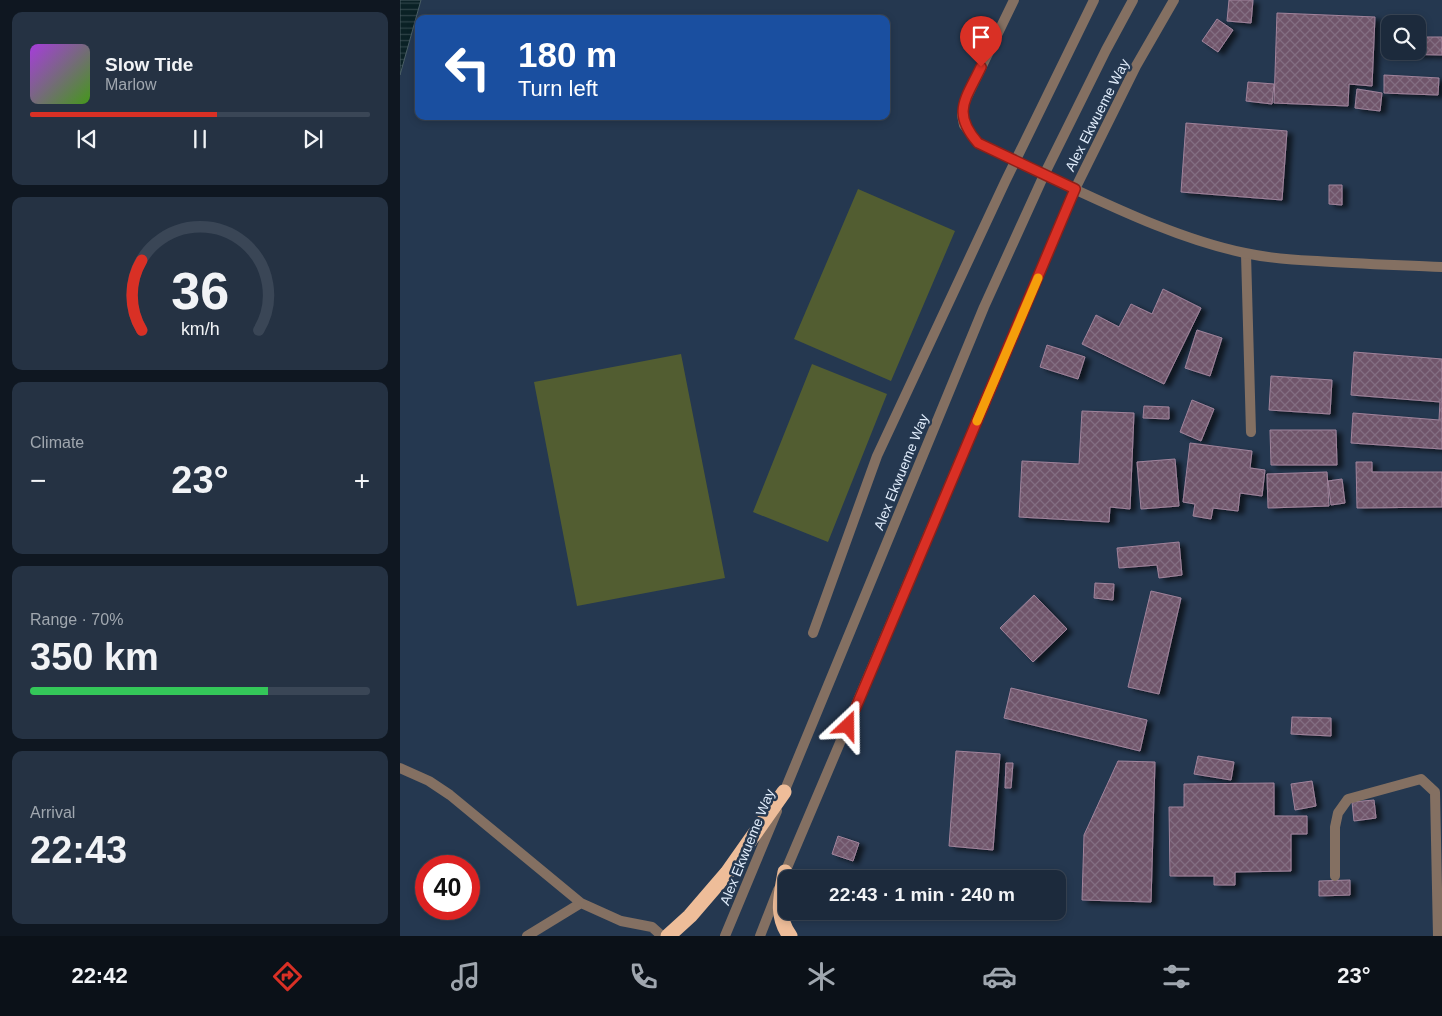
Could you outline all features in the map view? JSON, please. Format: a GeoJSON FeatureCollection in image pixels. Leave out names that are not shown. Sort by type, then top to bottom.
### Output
{"type":"FeatureCollection","features":[{"type":"Feature","properties":{"kind":"highway"},"geometry":{"type":"LineString","coordinates":[[668,936],[690,916],[727,873],[784,792]]}},
{"type":"Feature","properties":{"kind":"highway"},"geometry":{"type":"LineString","coordinates":[[783,920],[785,929],[790,936]]}},
{"type":"Feature","properties":{"kind":"street"},"geometry":{"type":"LineString","coordinates":[[1014,0],[965,100],[962,115],[964,125],[978,143],[1075,189],[1162,227],[1208,244],[1246,254],[1286,259],[1442,267]]}},
{"type":"Feature","properties":{"kind":"street"},"geometry":{"type":"LineString","coordinates":[[813,633],[877,456],[1015,161],[1094,0]]}},
{"type":"Feature","properties":{"kind":"street","name":"Alex Ekwueme Way"},"geometry":{"type":"LineString","coordinates":[[725,936],[980,317],[1044,175],[1133,0]]}},
{"type":"Feature","properties":{"kind":"street","name":"Alex Ekwueme Way"},"geometry":{"type":"LineString","coordinates":[[786,870],[1075,189],[1136,66],[1174,0]]}},
{"type":"Feature","properties":{"kind":"street"},"geometry":{"type":"LineString","coordinates":[[1246,254],[1251,432]]}},
{"type":"Feature","properties":{"kind":"street"},"geometry":{"type":"LineString","coordinates":[[400,768],[429,781],[450,796],[581,903],[620,921],[652,927],[662,936]]}},
{"type":"Feature","properties":{"kind":"street"},"geometry":{"type":"LineString","coordinates":[[1335,876],[1335,827],[1338,813],[1348,799],[1421,779],[1434,792],[1438,815],[1438,936]]}},
{"type":"Feature","properties":{"kind":"street","name":"Alex Ekwueme Way"},"geometry":{"type":"LineString","coordinates":[[760,936],[778,890]]}},
{"type":"Feature","properties":{"kind":"street"},"geometry":{"type":"LineString","coordinates":[[527,936],[581,903]]}},
{"type":"Feature","properties":{"kind":"green space"},"geometry":{"type":"Polygon","coordinates":[[[858,189],[955,231],[891,381],[794,339],[858,189]]]}},
{"type":"Feature","properties":{"kind":"green space"},"geometry":{"type":"Polygon","coordinates":[[[681,354],[725,578],[577,606],[534,382],[681,354]]]}},
{"type":"Feature","properties":{"kind":"green space"},"geometry":{"type":"Polygon","coordinates":[[[812,364],[887,394],[828,542],[753,512],[812,364]]]}},
{"type":"Feature","properties":{"kind":"shaded area"},"geometry":{"type":"Polygon","coordinates":[[[400,0],[421,0],[417,15],[415,15],[415,21],[400,75],[400,0]]]}},
{"type":"Feature","properties":{"kind":"building"},"geometry":{"type":"Polygon","coordinates":[[[1229,0],[1253,0],[1251,23],[1227,21],[1229,0]]]}},
{"type":"Feature","properties":{"kind":"building"},"geometry":{"type":"Polygon","coordinates":[[[1277,13],[1375,17],[1372,86],[1349,84],[1348,106],[1274,103],[1277,13]]]}},
{"type":"Feature","properties":{"kind":"building"},"geometry":{"type":"Polygon","coordinates":[[[1217,19],[1233,30],[1218,52],[1202,41],[1217,19]]]}},
{"type":"Feature","properties":{"kind":"building"},"geometry":{"type":"Polygon","coordinates":[[[1426,37],[1442,37],[1442,55],[1426,55],[1426,37]]]}},
{"type":"Feature","properties":{"kind":"building"},"geometry":{"type":"Polygon","coordinates":[[[1384,75],[1439,78],[1438,95],[1384,93],[1384,75]]]}},
{"type":"Feature","properties":{"kind":"building"},"geometry":{"type":"Polygon","coordinates":[[[1248,82],[1274,84],[1272,104],[1246,101],[1248,82]]]}},
{"type":"Feature","properties":{"kind":"building"},"geometry":{"type":"Polygon","coordinates":[[[1357,89],[1382,93],[1380,111],[1355,108],[1357,89]]]}},
{"type":"Feature","properties":{"kind":"building"},"geometry":{"type":"Polygon","coordinates":[[[1186,123],[1287,131],[1282,200],[1181,192],[1186,123]]]}},
{"type":"Feature","properties":{"kind":"building"},"geometry":{"type":"Polygon","coordinates":[[[1329,185],[1342,185],[1342,205],[1329,204],[1329,185]]]}},
{"type":"Feature","properties":{"kind":"building"},"geometry":{"type":"Polygon","coordinates":[[[1163,289],[1201,308],[1164,384],[1082,344],[1096,315],[1119,327],[1131,304],[1152,314],[1163,289]]]}},
{"type":"Feature","properties":{"kind":"building"},"geometry":{"type":"Polygon","coordinates":[[[1197,330],[1222,338],[1210,376],[1185,368],[1197,330]]]}},
{"type":"Feature","properties":{"kind":"building"},"geometry":{"type":"Polygon","coordinates":[[[1047,345],[1085,357],[1078,379],[1040,367],[1047,345]]]}},
{"type":"Feature","properties":{"kind":"building"},"geometry":{"type":"Polygon","coordinates":[[[1354,352],[1442,359],[1442,449],[1351,443],[1353,413],[1439,420],[1440,402],[1351,395],[1354,352]]]}},
{"type":"Feature","properties":{"kind":"building"},"geometry":{"type":"Polygon","coordinates":[[[1271,376],[1332,380],[1330,414],[1269,410],[1271,376]]]}},
{"type":"Feature","properties":{"kind":"building"},"geometry":{"type":"Polygon","coordinates":[[[1192,400],[1214,409],[1201,441],[1180,432],[1192,400]]]}},
{"type":"Feature","properties":{"kind":"building"},"geometry":{"type":"Polygon","coordinates":[[[1144,406],[1169,407],[1169,419],[1143,418],[1144,406]]]}},
{"type":"Feature","properties":{"kind":"building"},"geometry":{"type":"Polygon","coordinates":[[[1082,411],[1134,413],[1130,509],[1110,507],[1109,522],[1019,517],[1022,461],[1079,464],[1082,411]]]}},
{"type":"Feature","properties":{"kind":"building"},"geometry":{"type":"Polygon","coordinates":[[[1270,430],[1336,430],[1337,465],[1271,465],[1270,430]]]}},
{"type":"Feature","properties":{"kind":"building"},"geometry":{"type":"Polygon","coordinates":[[[1190,443],[1252,451],[1250,468],[1265,470],[1262,496],[1240,493],[1238,511],[1213,508],[1211,519],[1193,516],[1195,504],[1183,502],[1190,443]]]}},
{"type":"Feature","properties":{"kind":"building"},"geometry":{"type":"Polygon","coordinates":[[[1175,459],[1179,506],[1141,509],[1137,462],[1175,459]]]}},
{"type":"Feature","properties":{"kind":"building"},"geometry":{"type":"Polygon","coordinates":[[[1356,462],[1372,462],[1372,472],[1442,472],[1442,507],[1357,508],[1356,462]]]}},
{"type":"Feature","properties":{"kind":"building"},"geometry":{"type":"Polygon","coordinates":[[[1327,472],[1329,506],[1268,508],[1267,474],[1327,472]]]}},
{"type":"Feature","properties":{"kind":"building"},"geometry":{"type":"Polygon","coordinates":[[[1342,479],[1345,503],[1331,505],[1328,481],[1342,479]]]}},
{"type":"Feature","properties":{"kind":"building"},"geometry":{"type":"Polygon","coordinates":[[[1179,542],[1182,575],[1159,578],[1157,565],[1119,568],[1117,548],[1179,542]]]}},
{"type":"Feature","properties":{"kind":"building"},"geometry":{"type":"Polygon","coordinates":[[[1095,583],[1114,584],[1113,600],[1094,598],[1095,583]]]}},
{"type":"Feature","properties":{"kind":"building"},"geometry":{"type":"Polygon","coordinates":[[[1151,591],[1181,598],[1159,694],[1128,687],[1151,591]]]}},
{"type":"Feature","properties":{"kind":"building"},"geometry":{"type":"Polygon","coordinates":[[[1034,595],[1067,629],[1033,662],[1000,628],[1034,595]]]}},
{"type":"Feature","properties":{"kind":"building"},"geometry":{"type":"Polygon","coordinates":[[[1011,688],[1147,720],[1140,751],[1004,718],[1011,688]]]}},
{"type":"Feature","properties":{"kind":"building"},"geometry":{"type":"Polygon","coordinates":[[[1292,717],[1331,718],[1331,736],[1291,734],[1292,717]]]}},
{"type":"Feature","properties":{"kind":"building"},"geometry":{"type":"Polygon","coordinates":[[[956,751],[1000,754],[993,850],[949,846],[956,751]]]}},
{"type":"Feature","properties":{"kind":"building"},"geometry":{"type":"Polygon","coordinates":[[[1198,756],[1234,762],[1231,780],[1194,774],[1198,756]]]}},
{"type":"Feature","properties":{"kind":"building"},"geometry":{"type":"Polygon","coordinates":[[[1118,761],[1155,762],[1151,902],[1082,900],[1084,835],[1118,761]]]}},
{"type":"Feature","properties":{"kind":"building"},"geometry":{"type":"Polygon","coordinates":[[[1006,763],[1013,763],[1011,788],[1005,788],[1006,763]]]}},
{"type":"Feature","properties":{"kind":"building"},"geometry":{"type":"Polygon","coordinates":[[[1312,781],[1316,806],[1295,810],[1291,784],[1312,781]]]}},
{"type":"Feature","properties":{"kind":"building"},"geometry":{"type":"Polygon","coordinates":[[[1274,783],[1274,816],[1307,816],[1307,834],[1291,834],[1291,871],[1235,872],[1235,885],[1214,885],[1214,876],[1170,876],[1169,807],[1184,807],[1184,784],[1274,783]]]}},
{"type":"Feature","properties":{"kind":"building"},"geometry":{"type":"Polygon","coordinates":[[[1374,800],[1376,818],[1354,821],[1352,802],[1374,800]]]}},
{"type":"Feature","properties":{"kind":"building"},"geometry":{"type":"Polygon","coordinates":[[[838,836],[859,843],[853,861],[832,854],[838,836]]]}},
{"type":"Feature","properties":{"kind":"building"},"geometry":{"type":"Polygon","coordinates":[[[1350,880],[1350,895],[1319,896],[1319,881],[1350,880]]]}},
{"type":"Feature","properties":{"kind":"slow traffic"},"geometry":{"type":"LineString","coordinates":[[977,421],[1038,278]]}},
{"type":"Feature","properties":{"kind":"route"},"geometry":{"type":"LineString","coordinates":[[848,726],[1075,189],[978,143],[971,136],[964,125],[962,115],[965,100],[981,67]]}}]}
